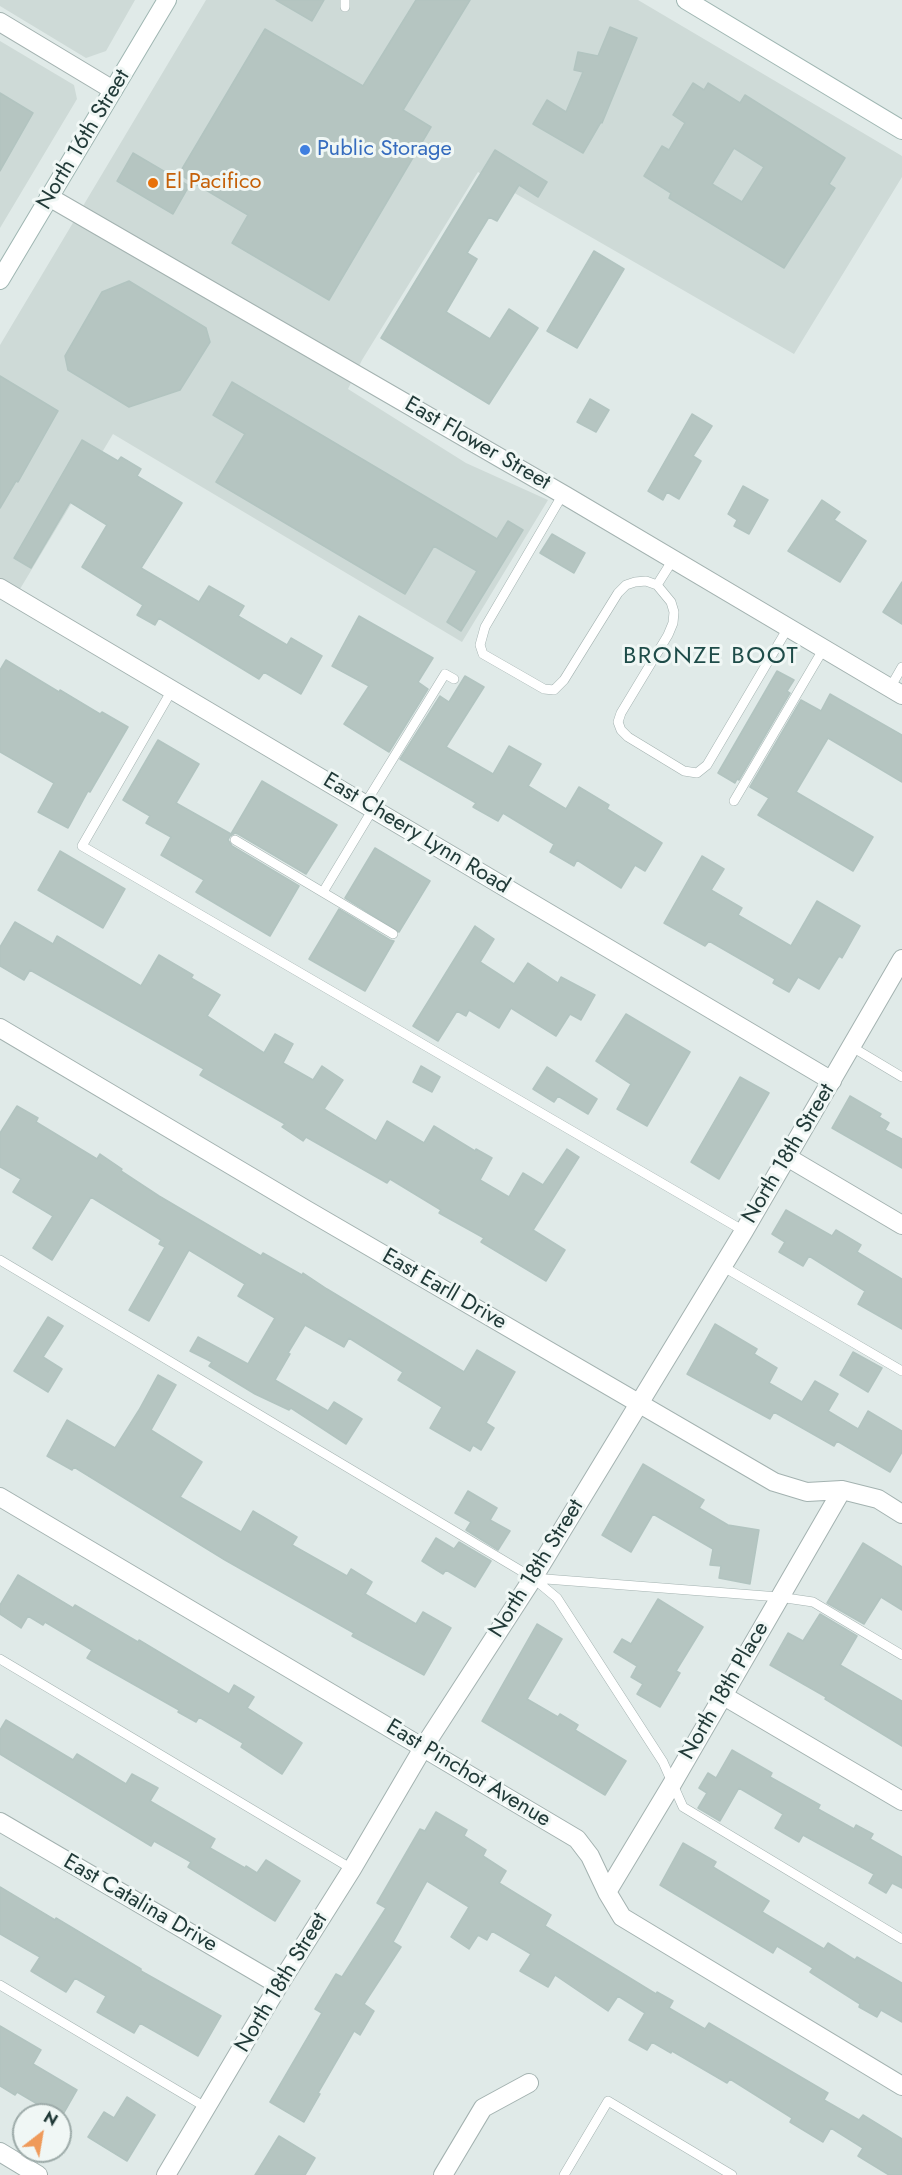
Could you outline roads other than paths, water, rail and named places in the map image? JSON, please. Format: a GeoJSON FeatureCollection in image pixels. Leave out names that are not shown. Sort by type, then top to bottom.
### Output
{"type":"FeatureCollection","features":[{"type":"Feature","properties":{"kind":"street","name":"North 16th Street"},"geometry":{"type":"LineString","coordinates":[[0,280],[167,0]]}},
{"type":"Feature","properties":{"kind":"street"},"geometry":{"type":"LineString","coordinates":[[686,0],[902,130]]}},
{"type":"Feature","properties":{"kind":"street"},"geometry":{"type":"LineString","coordinates":[[0,22],[113,90]]}},
{"type":"Feature","properties":{"kind":"street","name":"East Flower Street"},"geometry":{"type":"LineString","coordinates":[[49,197],[674,558],[896,692]]}},
{"type":"Feature","properties":{"kind":"street","name":"East Cheery Lynn Road"},"geometry":{"type":"LineString","coordinates":[[2,594],[172,690],[832,1081]]}},
{"type":"Feature","properties":{"kind":"street","name":"North 18th Street"},"geometry":{"type":"LineString","coordinates":[[166,2175],[423,1748],[532,1578],[744,1231],[902,959]]}},
{"type":"Feature","properties":{"kind":"street","name":"East Earll Drive"},"geometry":{"type":"LineString","coordinates":[[0,1028],[315,1215],[774,1482],[807,1492],[842,1490],[878,1499],[902,1514]]}},
{"type":"Feature","properties":{"kind":"street"},"geometry":{"type":"LineString","coordinates":[[787,1157],[902,1225]]}},
{"type":"Feature","properties":{"kind":"street","name":"North 18th Place"},"geometry":{"type":"LineString","coordinates":[[607,1892],[842,1490]]}},
{"type":"Feature","properties":{"kind":"street","name":"East Pinchot Avenue"},"geometry":{"type":"LineString","coordinates":[[0,1497],[578,1839],[590,1856],[622,1917],[902,2086]]}},
{"type":"Feature","properties":{"kind":"street"},"geometry":{"type":"LineString","coordinates":[[722,1695],[902,1801]]}},
{"type":"Feature","properties":{"kind":"street","name":"East Catalina Drive"},"geometry":{"type":"LineString","coordinates":[[0,1822],[279,1985]]}},
{"type":"Feature","properties":{"kind":"street"},"geometry":{"type":"LineString","coordinates":[[443,2175],[483,2108],[528,2084]]}},
{"type":"Feature","properties":{"kind":"street"},"geometry":{"type":"LineString","coordinates":[[0,2152],[38,2175]]}},
{"type":"Feature","properties":{"kind":"lane"},"geometry":{"type":"LineString","coordinates":[[563,494],[485,627],[480,645],[483,654],[544,689],[554,690],[564,680],[618,593],[626,585],[635,582],[646,581],[657,585],[671,602],[674,612],[673,623],[618,722],[628,738],[684,771],[697,773],[707,765],[789,627]]}},
{"type":"Feature","properties":{"kind":"lane"},"geometry":{"type":"LineString","coordinates":[[657,585],[674,558]]}},
{"type":"Feature","properties":{"kind":"lane"},"geometry":{"type":"LineString","coordinates":[[734,801],[824,648]]}},
{"type":"Feature","properties":{"kind":"lane"},"geometry":{"type":"LineString","coordinates":[[896,692],[902,667]]}},
{"type":"Feature","properties":{"kind":"lane"},"geometry":{"type":"LineString","coordinates":[[323,892],[369,806],[445,674],[454,680]]}},
{"type":"Feature","properties":{"kind":"lane"},"geometry":{"type":"LineString","coordinates":[[172,690],[82,846],[744,1231]]}},
{"type":"Feature","properties":{"kind":"lane"},"geometry":{"type":"LineString","coordinates":[[235,840],[393,934]]}},
{"type":"Feature","properties":{"kind":"lane"},"geometry":{"type":"LineString","coordinates":[[852,1047],[902,1077]]}},
{"type":"Feature","properties":{"kind":"lane"},"geometry":{"type":"LineString","coordinates":[[0,1260],[532,1578],[557,1598],[663,1762],[683,1807],[902,1939]]}},
{"type":"Feature","properties":{"kind":"lane"},"geometry":{"type":"LineString","coordinates":[[722,1266],[902,1371]]}},
{"type":"Feature","properties":{"kind":"lane"},"geometry":{"type":"LineString","coordinates":[[532,1578],[779,1597],[813,1602],[902,1655]]}},
{"type":"Feature","properties":{"kind":"lane"},"geometry":{"type":"LineString","coordinates":[[0,1659],[352,1869]]}},
{"type":"Feature","properties":{"kind":"lane"},"geometry":{"type":"LineString","coordinates":[[0,1985],[207,2108]]}},
{"type":"Feature","properties":{"kind":"lane"},"geometry":{"type":"LineString","coordinates":[[564,2175],[608,2101],[732,2175]]}},
{"type":"Feature","properties":{"kind":"place","name":"Public Storage"},"geometry":{"type":"Point","coordinates":[305,150]}},
{"type":"Feature","properties":{"kind":"place","name":"El Pacifico"},"geometry":{"type":"Point","coordinates":[153,183]}},
{"type":"Feature","properties":{"kind":"district","name":"BRONZE BOOT"},"geometry":{"type":"Point","coordinates":[711,657]}}]}
